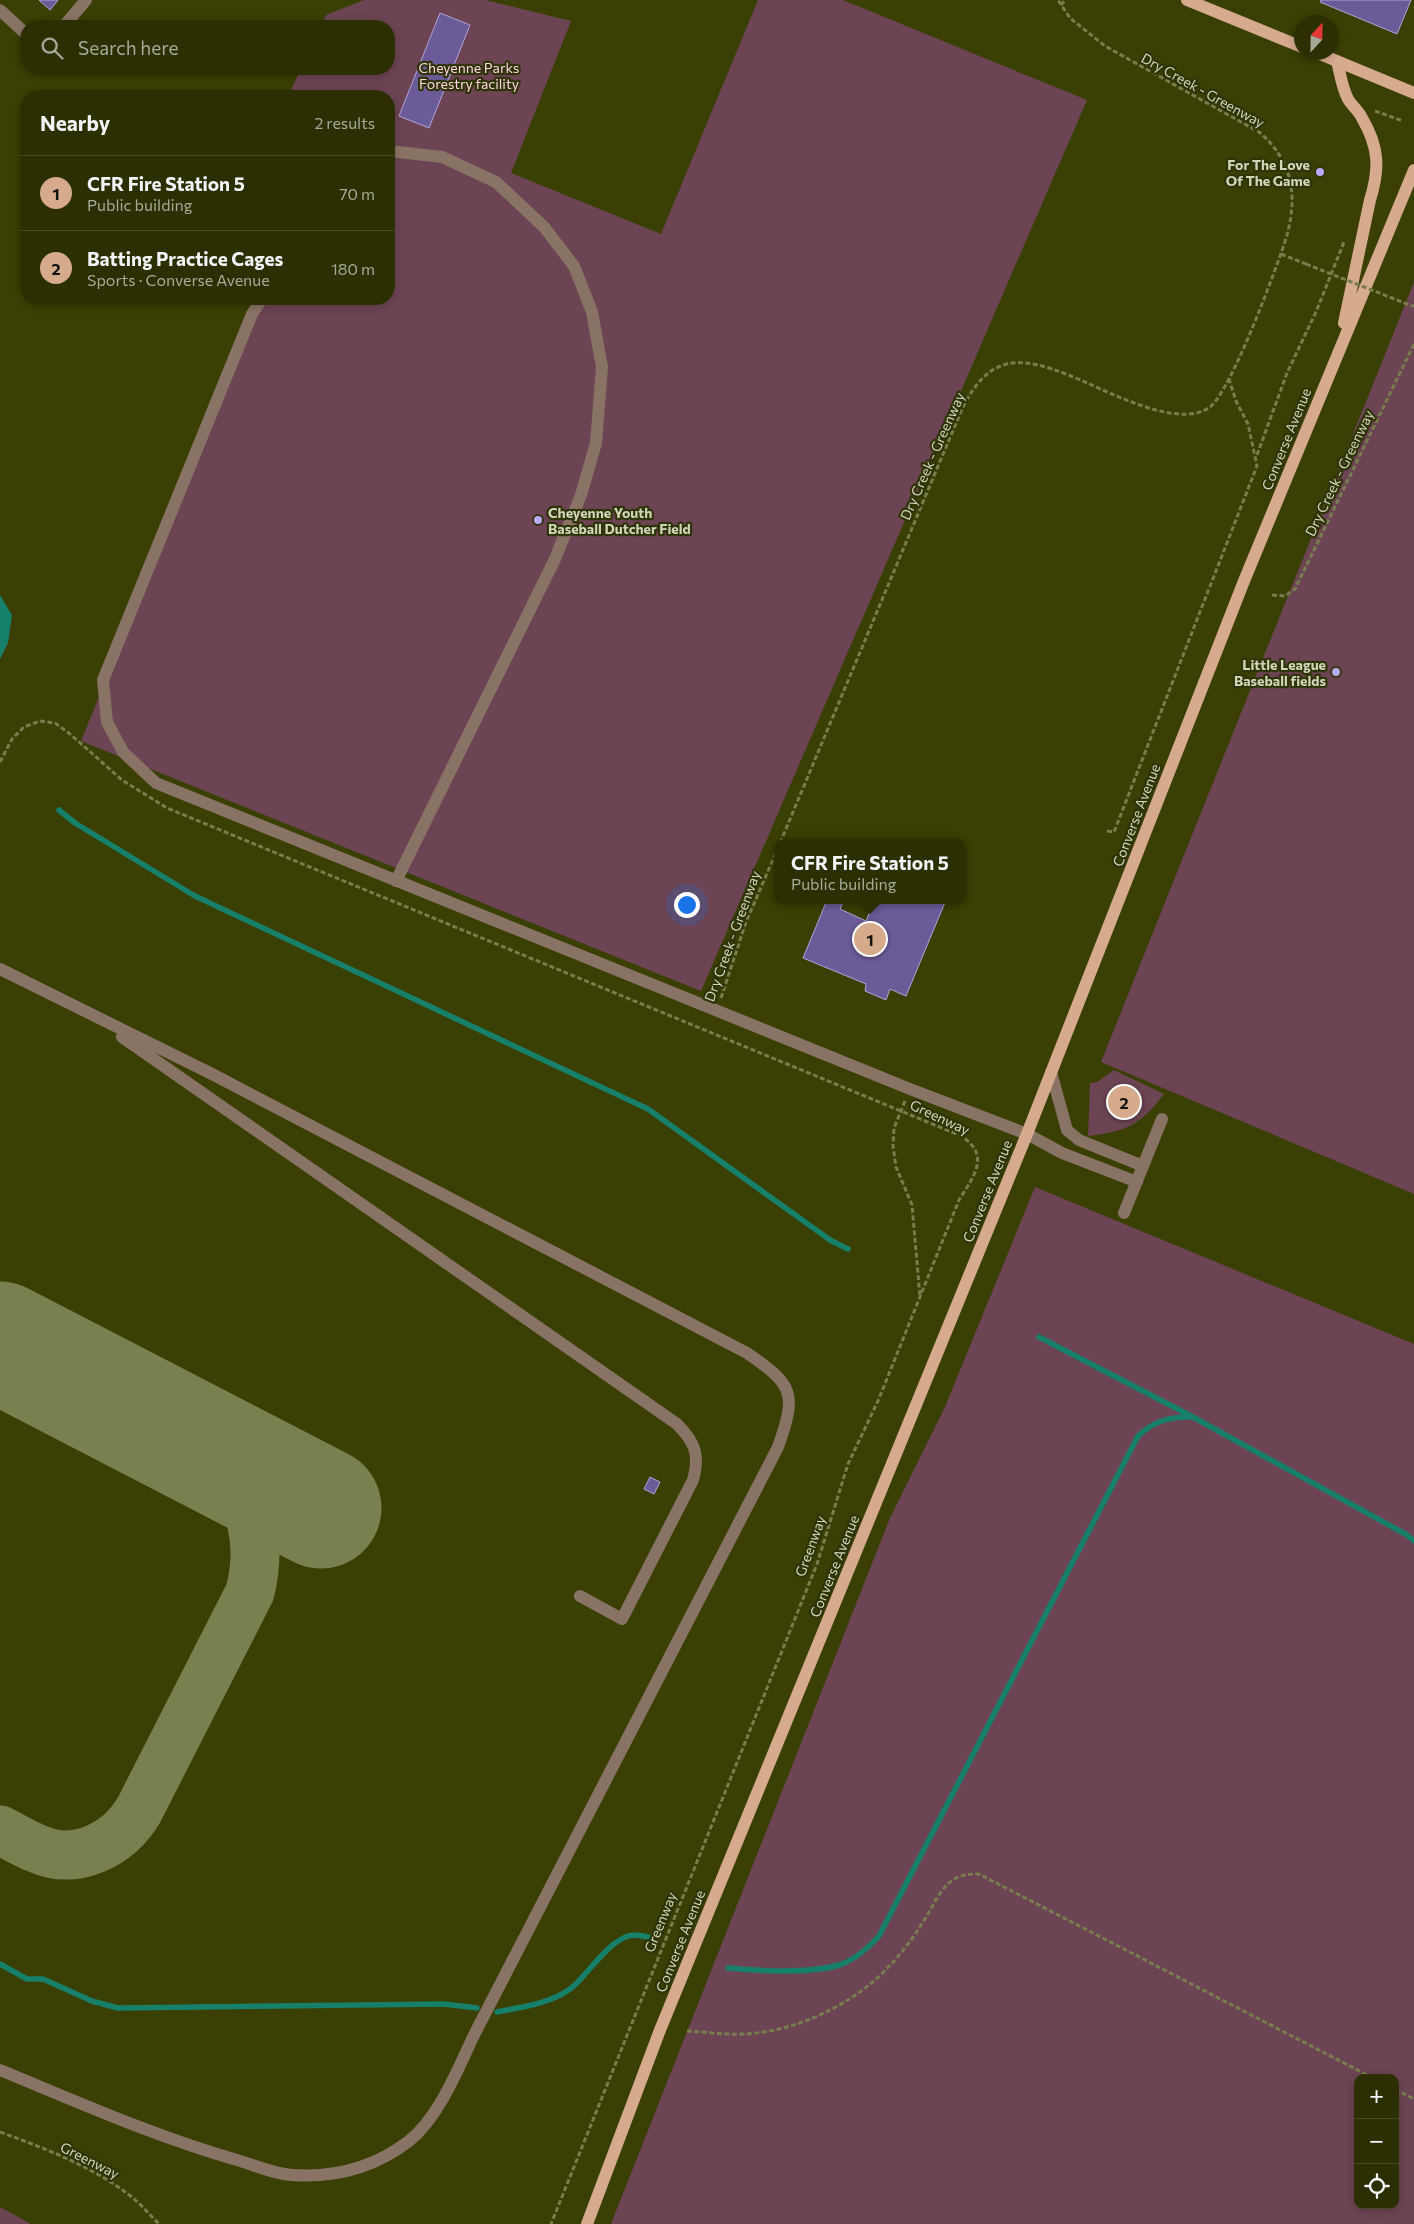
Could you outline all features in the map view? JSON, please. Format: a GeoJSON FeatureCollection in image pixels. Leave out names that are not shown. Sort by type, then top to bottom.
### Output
{"type":"FeatureCollection","features":[{"type":"Feature","properties":{"kind":"main road"},"geometry":{"type":"LineString","coordinates":[[1187,0],[1211,5],[1294,43]]}},
{"type":"Feature","properties":{"kind":"main road"},"geometry":{"type":"LineString","coordinates":[[1336,61],[1414,93]]}},
{"type":"Feature","properties":{"kind":"main road"},"geometry":{"type":"LineString","coordinates":[[1336,61],[1348,98],[1362,117],[1374,141],[1377,159],[1376,181],[1370,200],[1337,354]]}},
{"type":"Feature","properties":{"kind":"main road","name":"Converse Avenue"},"geometry":{"type":"LineString","coordinates":[[587,2224],[660,2030],[1027,1134],[1244,581],[1414,170]]}},
{"type":"Feature","properties":{"kind":"lane"},"geometry":{"type":"LineString","coordinates":[[69,20],[86,0]]}},
{"type":"Feature","properties":{"kind":"lane"},"geometry":{"type":"LineString","coordinates":[[0,10],[20,28]]}},
{"type":"Feature","properties":{"kind":"lane"},"geometry":{"type":"LineString","coordinates":[[395,152],[442,157],[496,182],[544,227],[574,266],[592,312],[602,367],[596,443],[581,495],[555,559],[396,881]]}},
{"type":"Feature","properties":{"kind":"lane"},"geometry":{"type":"LineString","coordinates":[[258,305],[252,314],[104,680],[107,722],[122,752],[156,783],[910,1089],[1027,1134],[1062,1153],[1137,1182]]}},
{"type":"Feature","properties":{"kind":"lane"},"geometry":{"type":"LineString","coordinates":[[0,969],[247,1092],[747,1354],[769,1368],[780,1379],[786,1388],[790,1402],[789,1416],[778,1447],[451,2083],[433,2114],[410,2140],[381,2159],[351,2172],[290,2175],[193,2148],[0,2070]]}},
{"type":"Feature","properties":{"kind":"lane"},"geometry":{"type":"LineString","coordinates":[[87,1012],[677,1424],[689,1436],[695,1450],[697,1466],[693,1480],[622,1619],[580,1596]]}},
{"type":"Feature","properties":{"kind":"lane"},"geometry":{"type":"LineString","coordinates":[[1051,1072],[1067,1130],[1079,1140],[1143,1166]]}},
{"type":"Feature","properties":{"kind":"lane"},"geometry":{"type":"LineString","coordinates":[[1124,1213],[1162,1119]]}},
{"type":"Feature","properties":{"kind":"path","name":"Dry Creek - Greenway"},"geometry":{"type":"LineString","coordinates":[[782,839],[962,409],[974,388],[982,379],[1001,366],[1023,361],[1036,363],[1157,412],[1184,415],[1202,412],[1209,408],[1222,394],[1281,254],[1290,221],[1292,195],[1287,169],[1276,149],[1259,132],[1105,46],[1076,24],[1058,0]]}},
{"type":"Feature","properties":{"kind":"path"},"geometry":{"type":"LineString","coordinates":[[1061,5],[1065,0]]}},
{"type":"Feature","properties":{"kind":"path"},"geometry":{"type":"LineString","coordinates":[[1370,113],[1375,111],[1403,122]]}},
{"type":"Feature","properties":{"kind":"path"},"geometry":{"type":"LineString","coordinates":[[1256,457],[1286,373],[1316,312],[1348,233]]}},
{"type":"Feature","properties":{"kind":"path"},"geometry":{"type":"LineString","coordinates":[[1281,254],[1413,306]]}},
{"type":"Feature","properties":{"kind":"path","name":"Dry Creek - Greenway"},"geometry":{"type":"LineString","coordinates":[[1272,595],[1285,596],[1295,589],[1414,344]]}},
{"type":"Feature","properties":{"kind":"path"},"geometry":{"type":"LineString","coordinates":[[1107,831],[1114,832],[1257,466],[1248,424],[1236,401],[1229,379]]}},
{"type":"Feature","properties":{"kind":"path","name":"Dry Creek - Greenway"},"geometry":{"type":"LineString","coordinates":[[708,1032],[746,922],[774,857]]}},
{"type":"Feature","properties":{"kind":"path","name":"Greenway"},"geometry":{"type":"LineString","coordinates":[[551,2224],[817,1564],[848,1464],[878,1401],[959,1200],[974,1175],[978,1160],[974,1147],[967,1140],[708,1032]]}},
{"type":"Feature","properties":{"kind":"path"},"geometry":{"type":"LineString","coordinates":[[910,1089],[894,1128],[893,1146],[896,1167],[912,1205],[920,1298]]}},
{"type":"Feature","properties":{"kind":"path"},"geometry":{"type":"LineString","coordinates":[[687,2031],[743,2034],[777,2030],[812,2019],[841,2004],[869,1985],[896,1959],[918,1930],[947,1884],[961,1874],[979,1874],[1365,2074]]}},
{"type":"Feature","properties":{"kind":"path"},"geometry":{"type":"LineString","coordinates":[[1399,2091],[1414,2099]]}},
{"type":"Feature","properties":{"kind":"path","name":"Greenway"},"geometry":{"type":"LineString","coordinates":[[0,2132],[54,2154],[111,2182],[130,2195],[159,2224]]}},
{"type":"Feature","properties":{"kind":"green space","name":"Cheyenne Youth Baseball Dutcher Field"},"geometry":{"type":"Polygon","coordinates":[[[364,0],[485,0],[571,21],[511,173],[661,234],[758,0],[843,0],[1087,100],[701,991],[81,741],[258,305],[395,305],[395,90],[291,90],[298,75],[395,75],[395,20],[324,20],[326,15],[364,0]]]}},
{"type":"Feature","properties":{"kind":"green space","name":"Little League Baseball fields"},"geometry":{"type":"Polygon","coordinates":[[[1414,282],[1414,1194],[1101,1062],[1414,282]]]}},
{"type":"Feature","properties":{"kind":"green space"},"geometry":{"type":"Polygon","coordinates":[[[1114,1070],[1164,1094],[1148,1113],[1131,1125],[1112,1132],[1088,1136],[1090,1083],[1097,1082],[1114,1070]]]}},
{"type":"Feature","properties":{"kind":"green space"},"geometry":{"type":"Polygon","coordinates":[[[1035,1187],[1414,1344],[1414,2224],[611,2224],[890,1518],[945,1407],[1035,1187]]]}},
{"type":"Feature","properties":{"kind":"green space"},"geometry":{"type":"Polygon","coordinates":[[[0,2207],[31,2224],[0,2224],[0,2207]]]}},
{"type":"Feature","properties":{"kind":"water"},"geometry":{"type":"Polygon","coordinates":[[[0,595],[12,615],[8,643],[0,659],[0,595]]]}},
{"type":"Feature","properties":{"kind":"building"},"geometry":{"type":"Polygon","coordinates":[[[39,0],[58,0],[50,10],[39,0]]]}},
{"type":"Feature","properties":{"kind":"building"},"geometry":{"type":"Polygon","coordinates":[[[1321,0],[1411,0],[1397,34],[1320,2],[1321,0]]]}},
{"type":"Feature","properties":{"kind":"building"},"geometry":{"type":"Polygon","coordinates":[[[440,13],[470,25],[429,128],[399,116],[440,13]]]}},
{"type":"Feature","properties":{"kind":"building"},"geometry":{"type":"Polygon","coordinates":[[[825,904],[842,904],[840,909],[866,921],[873,904],[944,904],[906,996],[890,989],[886,1000],[865,991],[866,984],[803,958],[825,904]]]}},
{"type":"Feature","properties":{"kind":"building"},"geometry":{"type":"Polygon","coordinates":[[[650,1477],[660,1482],[654,1494],[644,1489],[650,1477]]]}},
{"type":"Feature","properties":{"kind":"waterway"},"geometry":{"type":"LineString","coordinates":[[59,810],[75,823],[195,896],[648,1109],[830,1240],[848,1249]]}},
{"type":"Feature","properties":{"kind":"waterway"},"geometry":{"type":"LineString","coordinates":[[1039,1337],[1193,1417],[1407,1535],[1414,1541]]}},
{"type":"Feature","properties":{"kind":"waterway"},"geometry":{"type":"LineString","coordinates":[[728,1968],[784,1971],[827,1968],[856,1957],[879,1936],[1138,1436],[1163,1420],[1177,1417],[1193,1417]]}},
{"type":"Feature","properties":{"kind":"waterway"},"geometry":{"type":"LineString","coordinates":[[497,2012],[535,2004],[562,1994],[577,1983],[608,1949],[625,1937],[634,1935],[653,1938]]}},
{"type":"Feature","properties":{"kind":"waterway"},"geometry":{"type":"LineString","coordinates":[[0,1964],[27,1979],[43,1979],[92,2001],[118,2008],[444,2004],[477,2008]]}},
{"type":"Feature","properties":{"kind":"taxiway"},"geometry":{"type":"LineString","coordinates":[[0,1830],[38,1849],[53,1854],[67,1855],[96,1849],[120,1833],[139,1810],[250,1592],[255,1556],[254,1539],[246,1505],[238,1489],[215,1461],[170,1430]]}},
{"type":"Feature","properties":{"kind":"runway"},"geometry":{"type":"LineString","coordinates":[[0,1342],[321,1508]]}},
{"type":"Feature","properties":{"kind":"place","name":"For The Love Of The Game"},"geometry":{"type":"Point","coordinates":[1320,172]}},
{"type":"Feature","properties":{"kind":"place","name":"Cheyenne Youth Baseball Dutcher Field"},"geometry":{"type":"Point","coordinates":[538,520]}},
{"type":"Feature","properties":{"kind":"place","name":"Little League Baseball fields"},"geometry":{"type":"Point","coordinates":[1336,672]}},
{"type":"Feature","properties":{"kind":"place","name":"CFR Fire Station 5"},"geometry":{"type":"Point","coordinates":[870,939]}},
{"type":"Feature","properties":{"kind":"place","name":"Batting Practice Cages"},"geometry":{"type":"Point","coordinates":[1124,1102]}},
{"type":"Feature","properties":{"kind":"park label","name":"Cheyenne Parks Forestry facility"},"geometry":{"type":"Point","coordinates":[469,76]}}]}
